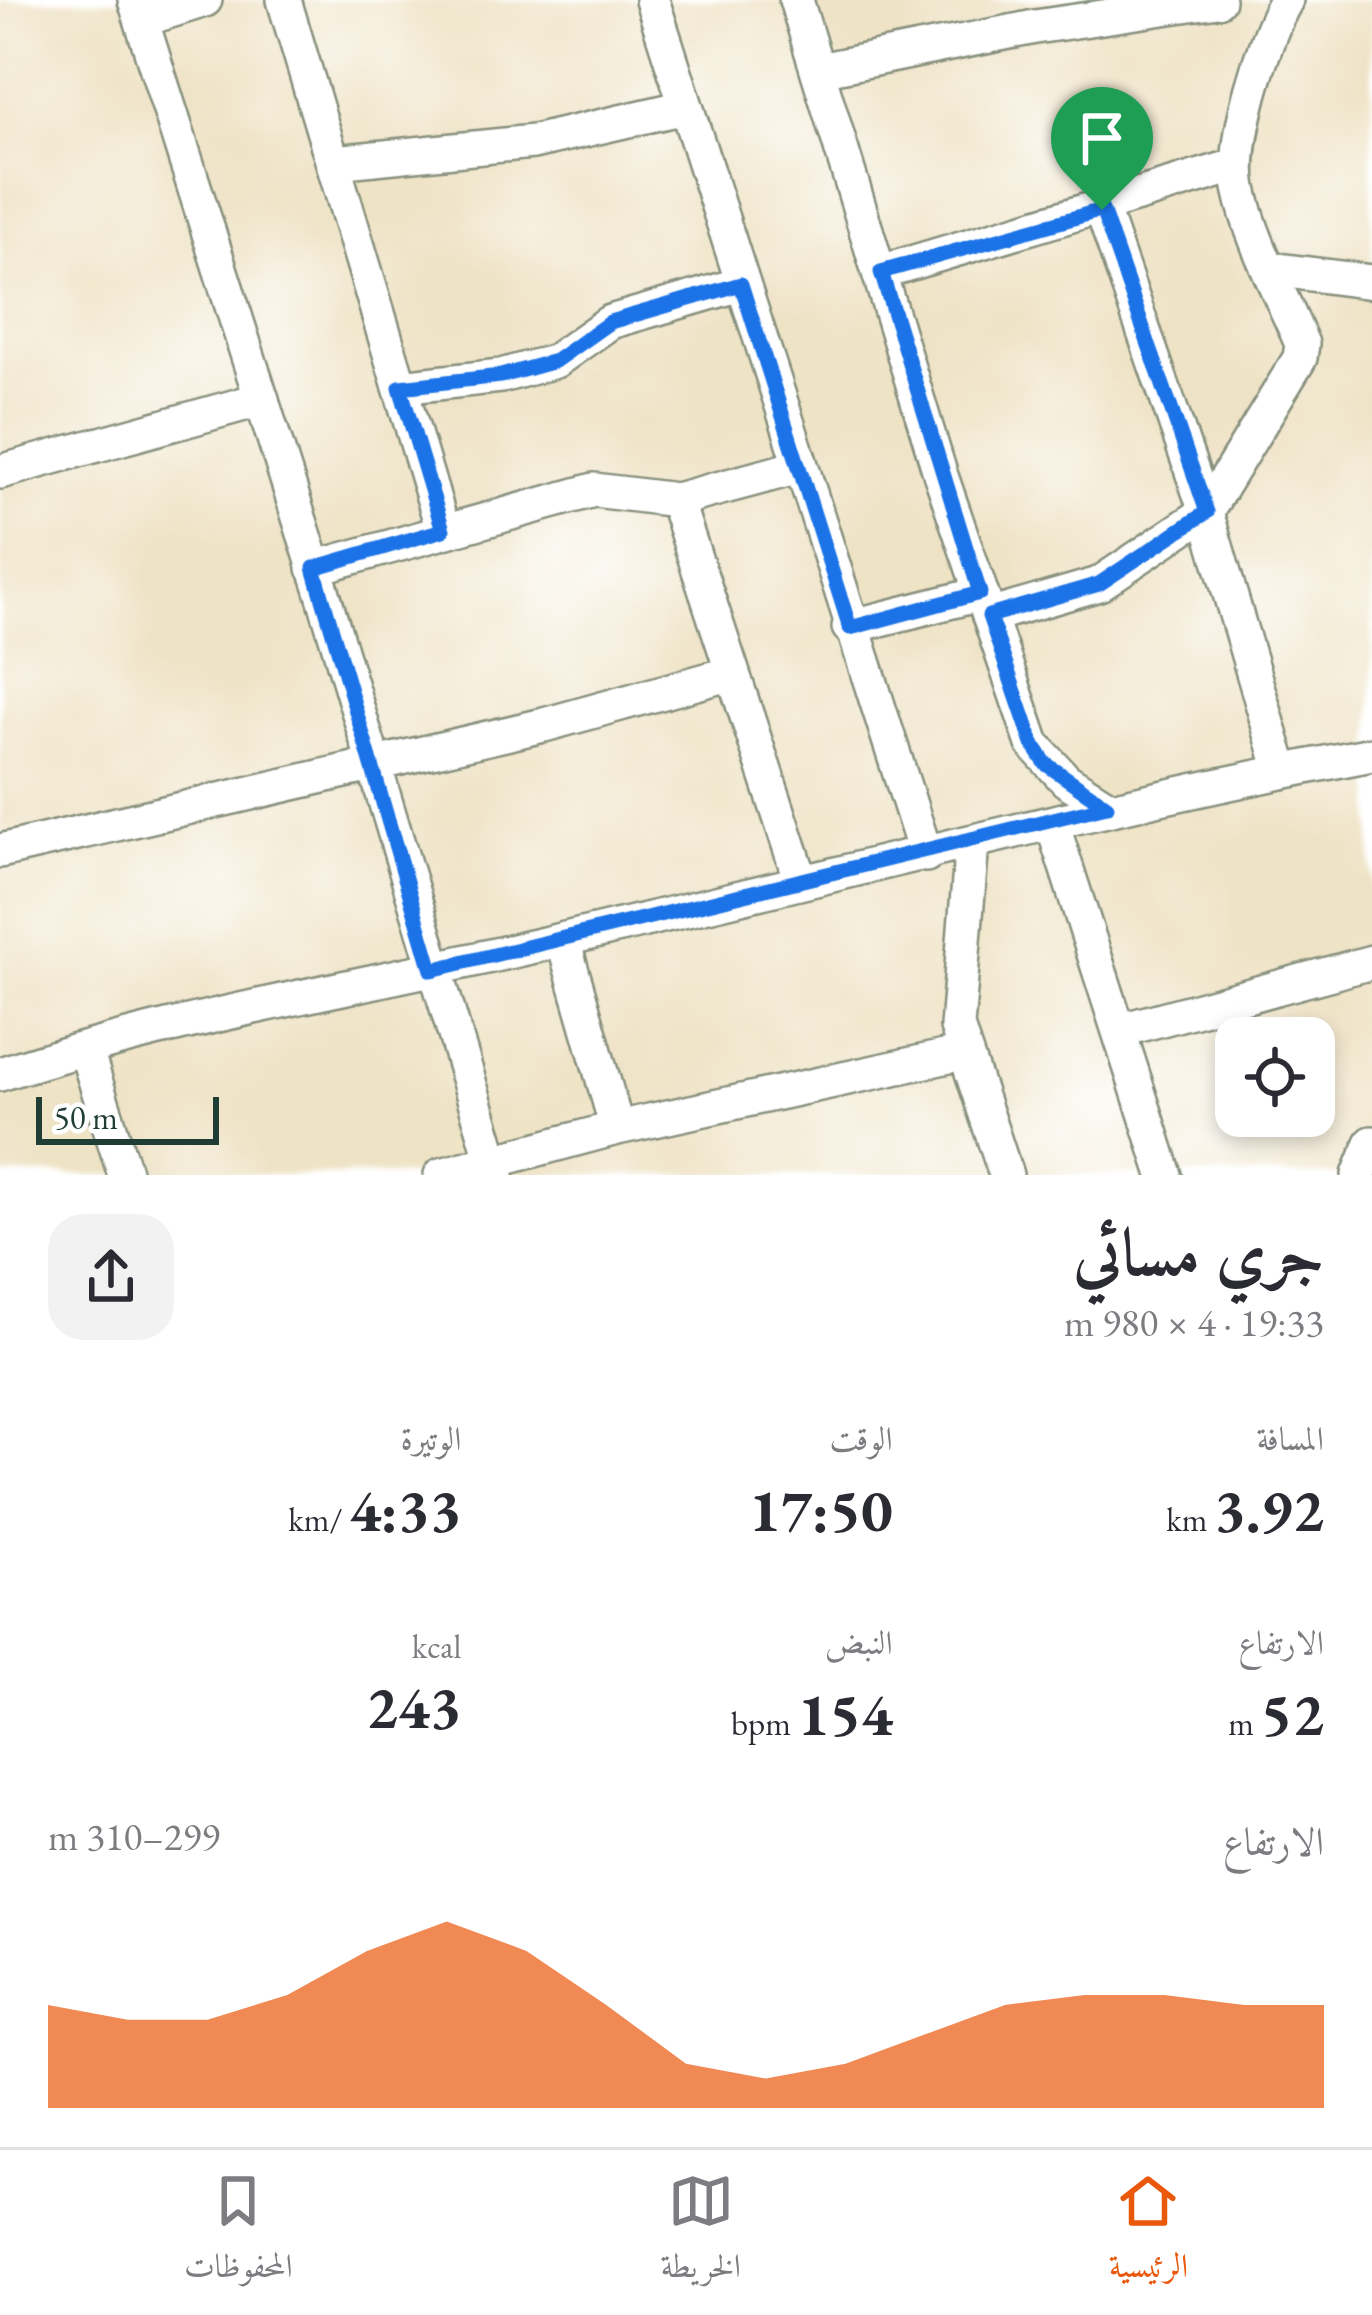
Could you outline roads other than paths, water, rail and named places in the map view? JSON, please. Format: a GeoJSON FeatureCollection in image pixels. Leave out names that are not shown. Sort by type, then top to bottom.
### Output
{"type":"FeatureCollection","features":[{"type":"Feature","properties":{"kind":"street"},"geometry":{"type":"LineString","coordinates":[[205,0],[138,10],[314,568],[494,1168]]}},
{"type":"Feature","properties":{"kind":"street"},"geometry":{"type":"LineString","coordinates":[[284,0],[443,530]]}},
{"type":"Feature","properties":{"kind":"street"},"geometry":{"type":"LineString","coordinates":[[652,0],[926,855]]}},
{"type":"Feature","properties":{"kind":"street"},"geometry":{"type":"LineString","coordinates":[[796,0],[1033,744],[1056,772],[1107,806]]}},
{"type":"Feature","properties":{"kind":"street"},"geometry":{"type":"LineString","coordinates":[[819,70],[1030,14],[1218,0]]}},
{"type":"Feature","properties":{"kind":"street"},"geometry":{"type":"LineString","coordinates":[[850,628],[1099,584],[1207,512],[1303,352],[1245,205],[1238,165],[1266,43],[1286,0]]}},
{"type":"Feature","properties":{"kind":"street"},"geometry":{"type":"LineString","coordinates":[[334,162],[532,142],[685,107]]}},
{"type":"Feature","properties":{"kind":"street"},"geometry":{"type":"LineString","coordinates":[[881,272],[1102,210],[1238,165]]}},
{"type":"Feature","properties":{"kind":"street"},"geometry":{"type":"LineString","coordinates":[[1102,210],[1207,512],[1282,771]]}},
{"type":"Feature","properties":{"kind":"street"},"geometry":{"type":"LineString","coordinates":[[1271,268],[1372,282]]}},
{"type":"Feature","properties":{"kind":"street"},"geometry":{"type":"LineString","coordinates":[[400,387],[501,376],[555,361],[610,322],[741,284]]}},
{"type":"Feature","properties":{"kind":"street"},"geometry":{"type":"LineString","coordinates":[[0,472],[262,399]]}},
{"type":"Feature","properties":{"kind":"street"},"geometry":{"type":"LineString","coordinates":[[314,568],[594,490],[676,500],[799,467]]}},
{"type":"Feature","properties":{"kind":"street"},"geometry":{"type":"LineString","coordinates":[[676,500],[801,881]]}},
{"type":"Feature","properties":{"kind":"street"},"geometry":{"type":"LineString","coordinates":[[0,851],[544,725],[732,673]]}},
{"type":"Feature","properties":{"kind":"street"},"geometry":{"type":"LineString","coordinates":[[0,1074],[206,1018],[926,855],[1107,806],[1372,754]]}},
{"type":"Feature","properties":{"kind":"street"},"geometry":{"type":"LineString","coordinates":[[1052,823],[1165,1175]]}},
{"type":"Feature","properties":{"kind":"street"},"geometry":{"type":"LineString","coordinates":[[972,843],[956,998],[962,1053],[1006,1175]]}},
{"type":"Feature","properties":{"kind":"street"},"geometry":{"type":"LineString","coordinates":[[563,940],[617,1128]]}},
{"type":"Feature","properties":{"kind":"street"},"geometry":{"type":"LineString","coordinates":[[1121,1030],[1372,962]]}},
{"type":"Feature","properties":{"kind":"street"},"geometry":{"type":"LineString","coordinates":[[86,1051],[125,1175]]}},
{"type":"Feature","properties":{"kind":"street"},"geometry":{"type":"LineString","coordinates":[[441,1175],[494,1168],[617,1128],[962,1053]]}},
{"type":"Feature","properties":{"kind":"street"},"geometry":{"type":"LineString","coordinates":[[1359,1175],[1372,1143]]}}]}
